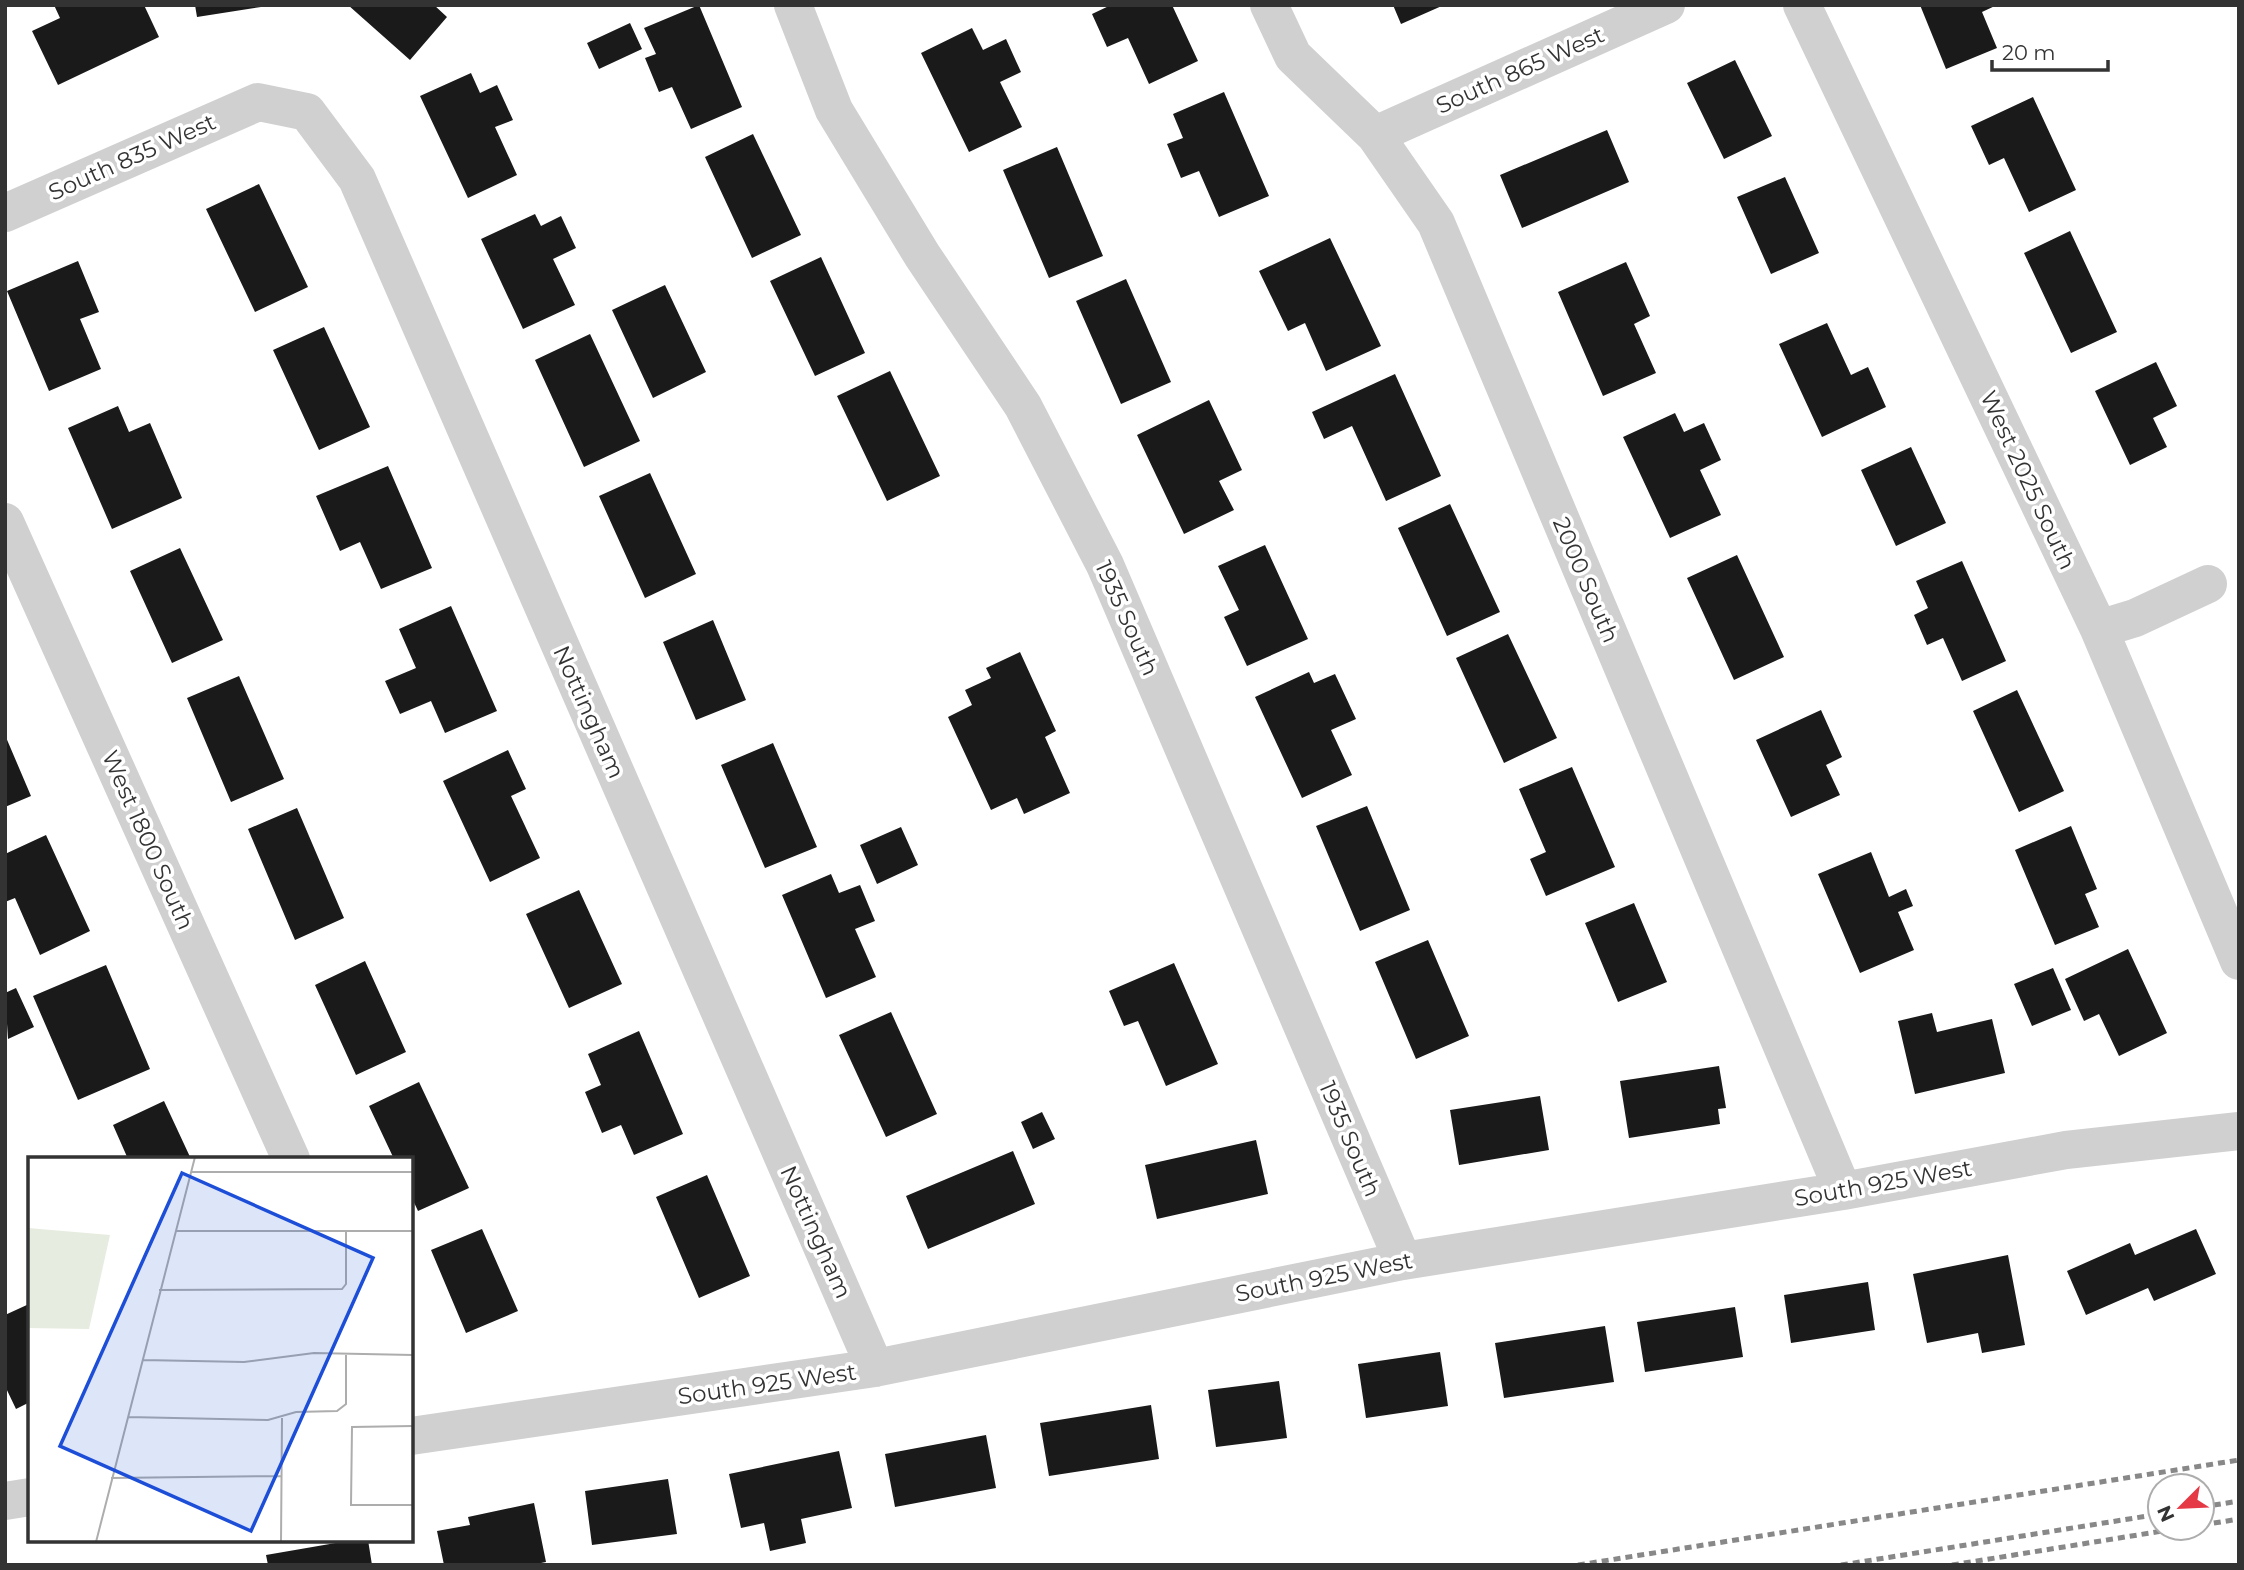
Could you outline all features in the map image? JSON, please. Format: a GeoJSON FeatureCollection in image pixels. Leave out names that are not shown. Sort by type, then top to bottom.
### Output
{"type":"FeatureCollection","features":[{"type":"Feature","properties":{"kind":"street","name":"1935 South"},"geometry":{"type":"LineString","coordinates":[[793,5],[834,110],[922,255],[1023,406],[1105,565],[1402,1261]]}},
{"type":"Feature","properties":{"kind":"street","name":"2000 South"},"geometry":{"type":"LineString","coordinates":[[1269,5],[1293,56],[1375,135],[1436,223],[1843,1192]]}},
{"type":"Feature","properties":{"kind":"street","name":"South 865 West"},"geometry":{"type":"LineString","coordinates":[[1375,135],[1666,5]]}},
{"type":"Feature","properties":{"kind":"street","name":"West 2025 South"},"geometry":{"type":"LineString","coordinates":[[1802,5],[2099,629],[2239,961]]}},
{"type":"Feature","properties":{"kind":"street","name":"South 835 West"},"geometry":{"type":"LineString","coordinates":[[5,213],[258,102]]}},
{"type":"Feature","properties":{"kind":"street","name":"Nottingham"},"geometry":{"type":"LineString","coordinates":[[258,102],[307,112],[357,179],[875,1368]]}},
{"type":"Feature","properties":{"kind":"street","name":"West 1800 South"},"geometry":{"type":"LineString","coordinates":[[5,522],[290,1157]]}},
{"type":"Feature","properties":{"kind":"street"},"geometry":{"type":"LineString","coordinates":[[2099,629],[2136,618],[2208,584]]}},
{"type":"Feature","properties":{"kind":"street","name":"South 925 West"},"geometry":{"type":"LineString","coordinates":[[413,1433],[875,1368],[1402,1261],[1843,1192],[2066,1150],[2239,1131]]}},
{"type":"Feature","properties":{"kind":"street"},"geometry":{"type":"LineString","coordinates":[[5,1501],[28,1497]]}},
{"type":"Feature","properties":{"kind":"building"},"geometry":{"type":"Polygon","coordinates":[[[54,5],[144,5],[159,37],[58,85],[32,31],[60,18],[54,5]]]}},
{"type":"Feature","properties":{"kind":"building"},"geometry":{"type":"Polygon","coordinates":[[[195,5],[261,5],[261,7],[197,17],[195,5]]]}},
{"type":"Feature","properties":{"kind":"building"},"geometry":{"type":"Polygon","coordinates":[[[348,5],[434,5],[447,17],[410,60],[348,5]]]}},
{"type":"Feature","properties":{"kind":"building"},"geometry":{"type":"Polygon","coordinates":[[[699,5],[742,107],[691,129],[672,87],[659,92],[645,58],[656,54],[644,28],[699,5]]]}},
{"type":"Feature","properties":{"kind":"building"},"geometry":{"type":"Polygon","coordinates":[[[1111,5],[1172,5],[1198,61],[1149,84],[1128,38],[1107,47],[1092,14],[1111,5]]]}},
{"type":"Feature","properties":{"kind":"building"},"geometry":{"type":"Polygon","coordinates":[[[1393,5],[1444,5],[1401,24],[1393,5]]]}},
{"type":"Feature","properties":{"kind":"building"},"geometry":{"type":"Polygon","coordinates":[[[1920,5],[1997,5],[1982,12],[1997,48],[1946,69],[1920,5]]]}},
{"type":"Feature","properties":{"kind":"building"},"geometry":{"type":"Polygon","coordinates":[[[630,23],[642,49],[599,69],[587,43],[630,23]]]}},
{"type":"Feature","properties":{"kind":"building"},"geometry":{"type":"Polygon","coordinates":[[[972,28],[983,50],[1006,39],[1021,72],[1000,82],[1022,127],[969,152],[921,53],[972,28]]]}},
{"type":"Feature","properties":{"kind":"building"},"geometry":{"type":"Polygon","coordinates":[[[1735,60],[1772,136],[1724,159],[1687,83],[1735,60]]]}},
{"type":"Feature","properties":{"kind":"building"},"geometry":{"type":"Polygon","coordinates":[[[471,73],[480,93],[497,85],[513,120],[495,127],[517,175],[468,198],[420,96],[471,73]]]}},
{"type":"Feature","properties":{"kind":"building"},"geometry":{"type":"Polygon","coordinates":[[[1224,92],[1269,196],[1219,217],[1199,171],[1181,178],[1167,144],[1183,138],[1173,114],[1224,92]]]}},
{"type":"Feature","properties":{"kind":"building"},"geometry":{"type":"Polygon","coordinates":[[[2033,97],[2076,190],[2029,212],[2004,158],[1989,165],[1971,126],[2033,97]]]}},
{"type":"Feature","properties":{"kind":"building"},"geometry":{"type":"Polygon","coordinates":[[[1607,130],[1629,182],[1522,228],[1500,175],[1607,130]]]}},
{"type":"Feature","properties":{"kind":"building"},"geometry":{"type":"Polygon","coordinates":[[[753,134],[801,235],[752,258],[705,157],[753,134]]]}},
{"type":"Feature","properties":{"kind":"building"},"geometry":{"type":"Polygon","coordinates":[[[1057,147],[1103,256],[1049,278],[1003,170],[1057,147]]]}},
{"type":"Feature","properties":{"kind":"building"},"geometry":{"type":"Polygon","coordinates":[[[1785,177],[1819,253],[1771,274],[1737,197],[1785,177]]]}},
{"type":"Feature","properties":{"kind":"building"},"geometry":{"type":"Polygon","coordinates":[[[259,184],[308,287],[255,312],[206,209],[259,184]]]}},
{"type":"Feature","properties":{"kind":"building"},"geometry":{"type":"Polygon","coordinates":[[[535,214],[541,226],[561,216],[576,248],[553,259],[575,305],[523,329],[481,239],[535,214]]]}},
{"type":"Feature","properties":{"kind":"building"},"geometry":{"type":"Polygon","coordinates":[[[2070,231],[2117,332],[2071,353],[2024,253],[2070,231]]]}},
{"type":"Feature","properties":{"kind":"building"},"geometry":{"type":"Polygon","coordinates":[[[1330,238],[1381,346],[1326,371],[1305,323],[1288,331],[1259,271],[1330,238]]]}},
{"type":"Feature","properties":{"kind":"building"},"geometry":{"type":"Polygon","coordinates":[[[821,257],[865,353],[815,376],[770,281],[821,257]]]}},
{"type":"Feature","properties":{"kind":"building"},"geometry":{"type":"Polygon","coordinates":[[[78,261],[99,312],[80,319],[101,369],[49,391],[7,291],[78,261]]]}},
{"type":"Feature","properties":{"kind":"building"},"geometry":{"type":"Polygon","coordinates":[[[1626,262],[1650,316],[1634,324],[1656,373],[1603,396],[1558,292],[1626,262]]]}},
{"type":"Feature","properties":{"kind":"building"},"geometry":{"type":"Polygon","coordinates":[[[1126,279],[1171,382],[1121,404],[1076,301],[1126,279]]]}},
{"type":"Feature","properties":{"kind":"building"},"geometry":{"type":"Polygon","coordinates":[[[665,285],[706,372],[653,398],[612,310],[665,285]]]}},
{"type":"Feature","properties":{"kind":"building"},"geometry":{"type":"Polygon","coordinates":[[[1827,323],[1851,375],[1868,367],[1886,407],[1822,437],[1779,344],[1827,323]]]}},
{"type":"Feature","properties":{"kind":"building"},"geometry":{"type":"Polygon","coordinates":[[[324,327],[370,427],[319,450],[273,350],[324,327]]]}},
{"type":"Feature","properties":{"kind":"building"},"geometry":{"type":"Polygon","coordinates":[[[590,334],[640,441],[584,467],[535,360],[590,334]]]}},
{"type":"Feature","properties":{"kind":"building"},"geometry":{"type":"Polygon","coordinates":[[[2156,362],[2177,406],[2153,418],[2167,447],[2130,465],[2095,391],[2156,362]]]}},
{"type":"Feature","properties":{"kind":"building"},"geometry":{"type":"Polygon","coordinates":[[[890,371],[940,476],[887,501],[837,396],[890,371]]]}},
{"type":"Feature","properties":{"kind":"building"},"geometry":{"type":"Polygon","coordinates":[[[1395,374],[1441,476],[1386,501],[1352,426],[1324,439],[1312,412],[1395,374]]]}},
{"type":"Feature","properties":{"kind":"building"},"geometry":{"type":"Polygon","coordinates":[[[1209,400],[1242,470],[1219,481],[1234,510],[1184,534],[1137,435],[1209,400]]]}},
{"type":"Feature","properties":{"kind":"building"},"geometry":{"type":"Polygon","coordinates":[[[118,406],[129,432],[150,423],[182,498],[112,529],[68,428],[118,406]]]}},
{"type":"Feature","properties":{"kind":"building"},"geometry":{"type":"Polygon","coordinates":[[[1675,413],[1684,432],[1704,423],[1721,460],[1700,470],[1721,515],[1670,538],[1623,437],[1675,413]]]}},
{"type":"Feature","properties":{"kind":"building"},"geometry":{"type":"Polygon","coordinates":[[[1911,447],[1946,523],[1896,546],[1861,470],[1911,447]]]}},
{"type":"Feature","properties":{"kind":"building"},"geometry":{"type":"Polygon","coordinates":[[[388,466],[432,568],[381,589],[360,542],[340,551],[316,496],[388,466]]]}},
{"type":"Feature","properties":{"kind":"building"},"geometry":{"type":"Polygon","coordinates":[[[650,473],[696,574],[645,598],[599,496],[650,473]]]}},
{"type":"Feature","properties":{"kind":"building"},"geometry":{"type":"Polygon","coordinates":[[[1450,504],[1500,612],[1447,636],[1398,528],[1450,504]]]}},
{"type":"Feature","properties":{"kind":"building"},"geometry":{"type":"Polygon","coordinates":[[[1265,545],[1308,639],[1247,666],[1224,617],[1239,610],[1218,566],[1265,545]]]}},
{"type":"Feature","properties":{"kind":"building"},"geometry":{"type":"Polygon","coordinates":[[[180,548],[223,640],[172,663],[130,571],[180,548]]]}},
{"type":"Feature","properties":{"kind":"building"},"geometry":{"type":"Polygon","coordinates":[[[1737,555],[1784,657],[1734,680],[1687,578],[1737,555]]]}},
{"type":"Feature","properties":{"kind":"building"},"geometry":{"type":"Polygon","coordinates":[[[1962,561],[2006,661],[1962,681],[1943,638],[1927,645],[1914,615],[1928,608],[1916,581],[1962,561]]]}},
{"type":"Feature","properties":{"kind":"building"},"geometry":{"type":"Polygon","coordinates":[[[451,606],[497,711],[445,733],[431,701],[400,714],[385,681],[416,668],[399,629],[451,606]]]}},
{"type":"Feature","properties":{"kind":"building"},"geometry":{"type":"Polygon","coordinates":[[[713,620],[746,700],[696,720],[663,642],[713,620]]]}},
{"type":"Feature","properties":{"kind":"building"},"geometry":{"type":"Polygon","coordinates":[[[1508,634],[1557,738],[1504,763],[1456,658],[1508,634]]]}},
{"type":"Feature","properties":{"kind":"building"},"geometry":{"type":"Polygon","coordinates":[[[1020,652],[1056,731],[1045,737],[1070,793],[1024,814],[1017,798],[991,810],[948,717],[972,705],[965,690],[991,678],[986,668],[1020,652]]]}},
{"type":"Feature","properties":{"kind":"building"},"geometry":{"type":"Polygon","coordinates":[[[1309,672],[1314,683],[1335,674],[1356,719],[1331,730],[1352,775],[1302,798],[1255,697],[1309,672]]]}},
{"type":"Feature","properties":{"kind":"building"},"geometry":{"type":"Polygon","coordinates":[[[239,676],[284,779],[231,802],[187,698],[239,676]]]}},
{"type":"Feature","properties":{"kind":"building"},"geometry":{"type":"Polygon","coordinates":[[[2017,690],[2064,791],[2019,812],[1973,711],[2017,690]]]}},
{"type":"Feature","properties":{"kind":"building"},"geometry":{"type":"Polygon","coordinates":[[[1821,710],[1842,757],[1826,765],[1840,795],[1791,817],[1756,740],[1821,710]]]}},
{"type":"Feature","properties":{"kind":"building"},"geometry":{"type":"Polygon","coordinates":[[[5,735],[31,796],[5,807],[5,735]]]}},
{"type":"Feature","properties":{"kind":"building"},"geometry":{"type":"Polygon","coordinates":[[[773,743],[817,847],[765,868],[721,765],[773,743]]]}},
{"type":"Feature","properties":{"kind":"building"},"geometry":{"type":"Polygon","coordinates":[[[508,750],[526,789],[511,796],[540,858],[490,882],[443,781],[508,750]]]}},
{"type":"Feature","properties":{"kind":"building"},"geometry":{"type":"Polygon","coordinates":[[[1572,767],[1615,867],[1546,896],[1530,859],[1546,852],[1519,789],[1572,767]]]}},
{"type":"Feature","properties":{"kind":"building"},"geometry":{"type":"Polygon","coordinates":[[[1367,806],[1410,910],[1360,931],[1316,826],[1367,806]]]}},
{"type":"Feature","properties":{"kind":"building"},"geometry":{"type":"Polygon","coordinates":[[[297,808],[344,918],[295,940],[248,829],[297,808]]]}},
{"type":"Feature","properties":{"kind":"building"},"geometry":{"type":"Polygon","coordinates":[[[2071,826],[2097,889],[2085,894],[2099,927],[2055,945],[2015,850],[2071,826]]]}},
{"type":"Feature","properties":{"kind":"building"},"geometry":{"type":"Polygon","coordinates":[[[901,827],[918,865],[877,884],[860,845],[901,827]]]}},
{"type":"Feature","properties":{"kind":"building"},"geometry":{"type":"Polygon","coordinates":[[[46,835],[90,931],[40,955],[15,898],[5,902],[5,854],[46,835]]]}},
{"type":"Feature","properties":{"kind":"building"},"geometry":{"type":"Polygon","coordinates":[[[1871,852],[1889,897],[1906,889],[1913,906],[1898,912],[1914,950],[1860,973],[1818,874],[1871,852]]]}},
{"type":"Feature","properties":{"kind":"building"},"geometry":{"type":"Polygon","coordinates":[[[831,874],[839,893],[860,885],[875,921],[855,929],[876,977],[826,998],[782,895],[831,874]]]}},
{"type":"Feature","properties":{"kind":"building"},"geometry":{"type":"Polygon","coordinates":[[[579,890],[622,984],[569,1008],[526,914],[579,890]]]}},
{"type":"Feature","properties":{"kind":"building"},"geometry":{"type":"Polygon","coordinates":[[[1634,903],[1667,982],[1618,1002],[1585,923],[1634,903]]]}},
{"type":"Feature","properties":{"kind":"building"},"geometry":{"type":"Polygon","coordinates":[[[1428,940],[1469,1036],[1416,1059],[1375,962],[1428,940]]]}},
{"type":"Feature","properties":{"kind":"building"},"geometry":{"type":"Polygon","coordinates":[[[2128,949],[2167,1033],[2119,1056],[2099,1014],[2084,1021],[2065,979],[2128,949]]]}},
{"type":"Feature","properties":{"kind":"building"},"geometry":{"type":"Polygon","coordinates":[[[365,961],[406,1052],[356,1075],[315,985],[365,961]]]}},
{"type":"Feature","properties":{"kind":"building"},"geometry":{"type":"Polygon","coordinates":[[[1174,963],[1218,1064],[1166,1086],[1138,1021],[1124,1026],[1109,991],[1174,963]]]}},
{"type":"Feature","properties":{"kind":"building"},"geometry":{"type":"Polygon","coordinates":[[[106,965],[150,1069],[78,1100],[33,996],[106,965]]]}},
{"type":"Feature","properties":{"kind":"building"},"geometry":{"type":"Polygon","coordinates":[[[2053,968],[2071,1010],[2032,1026],[2014,984],[2053,968]]]}},
{"type":"Feature","properties":{"kind":"building"},"geometry":{"type":"Polygon","coordinates":[[[16,988],[34,1027],[8,1039],[5,993],[16,988]]]}},
{"type":"Feature","properties":{"kind":"building"},"geometry":{"type":"Polygon","coordinates":[[[891,1012],[937,1114],[886,1137],[839,1035],[891,1012]]]}},
{"type":"Feature","properties":{"kind":"building"},"geometry":{"type":"Polygon","coordinates":[[[1932,1013],[1937,1032],[1992,1019],[2005,1073],[1915,1094],[1898,1021],[1932,1013]]]}},
{"type":"Feature","properties":{"kind":"building"},"geometry":{"type":"Polygon","coordinates":[[[639,1031],[683,1134],[634,1155],[621,1125],[602,1133],[585,1092],[601,1085],[588,1054],[639,1031]]]}},
{"type":"Feature","properties":{"kind":"building"},"geometry":{"type":"Polygon","coordinates":[[[1719,1066],[1726,1108],[1718,1109],[1720,1124],[1629,1138],[1620,1081],[1719,1066]]]}},
{"type":"Feature","properties":{"kind":"building"},"geometry":{"type":"Polygon","coordinates":[[[419,1082],[469,1188],[418,1211],[413,1200],[413,1157],[393,1157],[369,1106],[419,1082]]]}},
{"type":"Feature","properties":{"kind":"building"},"geometry":{"type":"Polygon","coordinates":[[[1540,1096],[1549,1150],[1459,1165],[1450,1110],[1540,1096]]]}},
{"type":"Feature","properties":{"kind":"building"},"geometry":{"type":"Polygon","coordinates":[[[164,1101],[190,1157],[127,1157],[113,1125],[164,1101]]]}},
{"type":"Feature","properties":{"kind":"building"},"geometry":{"type":"Polygon","coordinates":[[[1042,1112],[1055,1139],[1033,1149],[1021,1122],[1042,1112]]]}},
{"type":"Feature","properties":{"kind":"building"},"geometry":{"type":"Polygon","coordinates":[[[1256,1140],[1268,1194],[1157,1219],[1145,1165],[1256,1140]]]}},
{"type":"Feature","properties":{"kind":"building"},"geometry":{"type":"Polygon","coordinates":[[[1013,1151],[1035,1204],[928,1249],[906,1196],[1013,1151]]]}},
{"type":"Feature","properties":{"kind":"building"},"geometry":{"type":"Polygon","coordinates":[[[707,1175],[750,1276],[699,1298],[656,1197],[707,1175]]]}},
{"type":"Feature","properties":{"kind":"building"},"geometry":{"type":"Polygon","coordinates":[[[482,1229],[518,1311],[466,1333],[431,1250],[482,1229]]]}},
{"type":"Feature","properties":{"kind":"building"},"geometry":{"type":"Polygon","coordinates":[[[2196,1229],[2216,1274],[2154,1301],[2148,1288],[2086,1315],[2067,1271],[2130,1243],[2135,1255],[2196,1229]]]}},
{"type":"Feature","properties":{"kind":"building"},"geometry":{"type":"Polygon","coordinates":[[[2008,1255],[2025,1345],[1982,1353],[1978,1333],[1927,1343],[1913,1274],[2008,1255]]]}},
{"type":"Feature","properties":{"kind":"building"},"geometry":{"type":"Polygon","coordinates":[[[1868,1282],[1875,1330],[1791,1343],[1784,1295],[1868,1282]]]}},
{"type":"Feature","properties":{"kind":"building"},"geometry":{"type":"Polygon","coordinates":[[[28,1304],[28,1403],[16,1409],[5,1386],[5,1315],[28,1304]]]}},
{"type":"Feature","properties":{"kind":"building"},"geometry":{"type":"Polygon","coordinates":[[[1735,1307],[1743,1357],[1645,1372],[1637,1322],[1735,1307]]]}},
{"type":"Feature","properties":{"kind":"building"},"geometry":{"type":"Polygon","coordinates":[[[1605,1326],[1614,1382],[1504,1398],[1495,1343],[1605,1326]]]}},
{"type":"Feature","properties":{"kind":"building"},"geometry":{"type":"Polygon","coordinates":[[[1440,1352],[1448,1406],[1366,1418],[1358,1364],[1440,1352]]]}},
{"type":"Feature","properties":{"kind":"building"},"geometry":{"type":"Polygon","coordinates":[[[1279,1381],[1287,1438],[1216,1447],[1208,1390],[1279,1381]]]}},
{"type":"Feature","properties":{"kind":"building"},"geometry":{"type":"Polygon","coordinates":[[[1151,1405],[1159,1459],[1049,1476],[1040,1423],[1151,1405]]]}},
{"type":"Feature","properties":{"kind":"building"},"geometry":{"type":"Polygon","coordinates":[[[986,1435],[996,1488],[895,1507],[885,1454],[986,1435]]]}},
{"type":"Feature","properties":{"kind":"building"},"geometry":{"type":"Polygon","coordinates":[[[839,1451],[852,1508],[801,1519],[806,1543],[770,1551],[764,1523],[741,1528],[729,1474],[839,1451]]]}},
{"type":"Feature","properties":{"kind":"building"},"geometry":{"type":"Polygon","coordinates":[[[668,1479],[677,1534],[592,1545],[585,1491],[668,1479]]]}},
{"type":"Feature","properties":{"kind":"building"},"geometry":{"type":"Polygon","coordinates":[[[534,1503],[546,1562],[531,1565],[444,1565],[437,1531],[470,1525],[468,1517],[534,1503]]]}},
{"type":"Feature","properties":{"kind":"building"},"geometry":{"type":"Polygon","coordinates":[[[341,1542],[368,1542],[372,1565],[268,1565],[266,1555],[341,1542]]]}},
{"type":"Feature","properties":{"kind":"railway"},"geometry":{"type":"LineString","coordinates":[[1578,1565],[2239,1460]]}},
{"type":"Feature","properties":{"kind":"railway"},"geometry":{"type":"LineString","coordinates":[[2216,1505],[2239,1501]]}},
{"type":"Feature","properties":{"kind":"railway"},"geometry":{"type":"LineString","coordinates":[[1841,1565],[2146,1516]]}},
{"type":"Feature","properties":{"kind":"railway"},"geometry":{"type":"LineString","coordinates":[[2216,1523],[2239,1519]]}},
{"type":"Feature","properties":{"kind":"railway"},"geometry":{"type":"LineString","coordinates":[[1952,1565],[2146,1534]]}}]}
